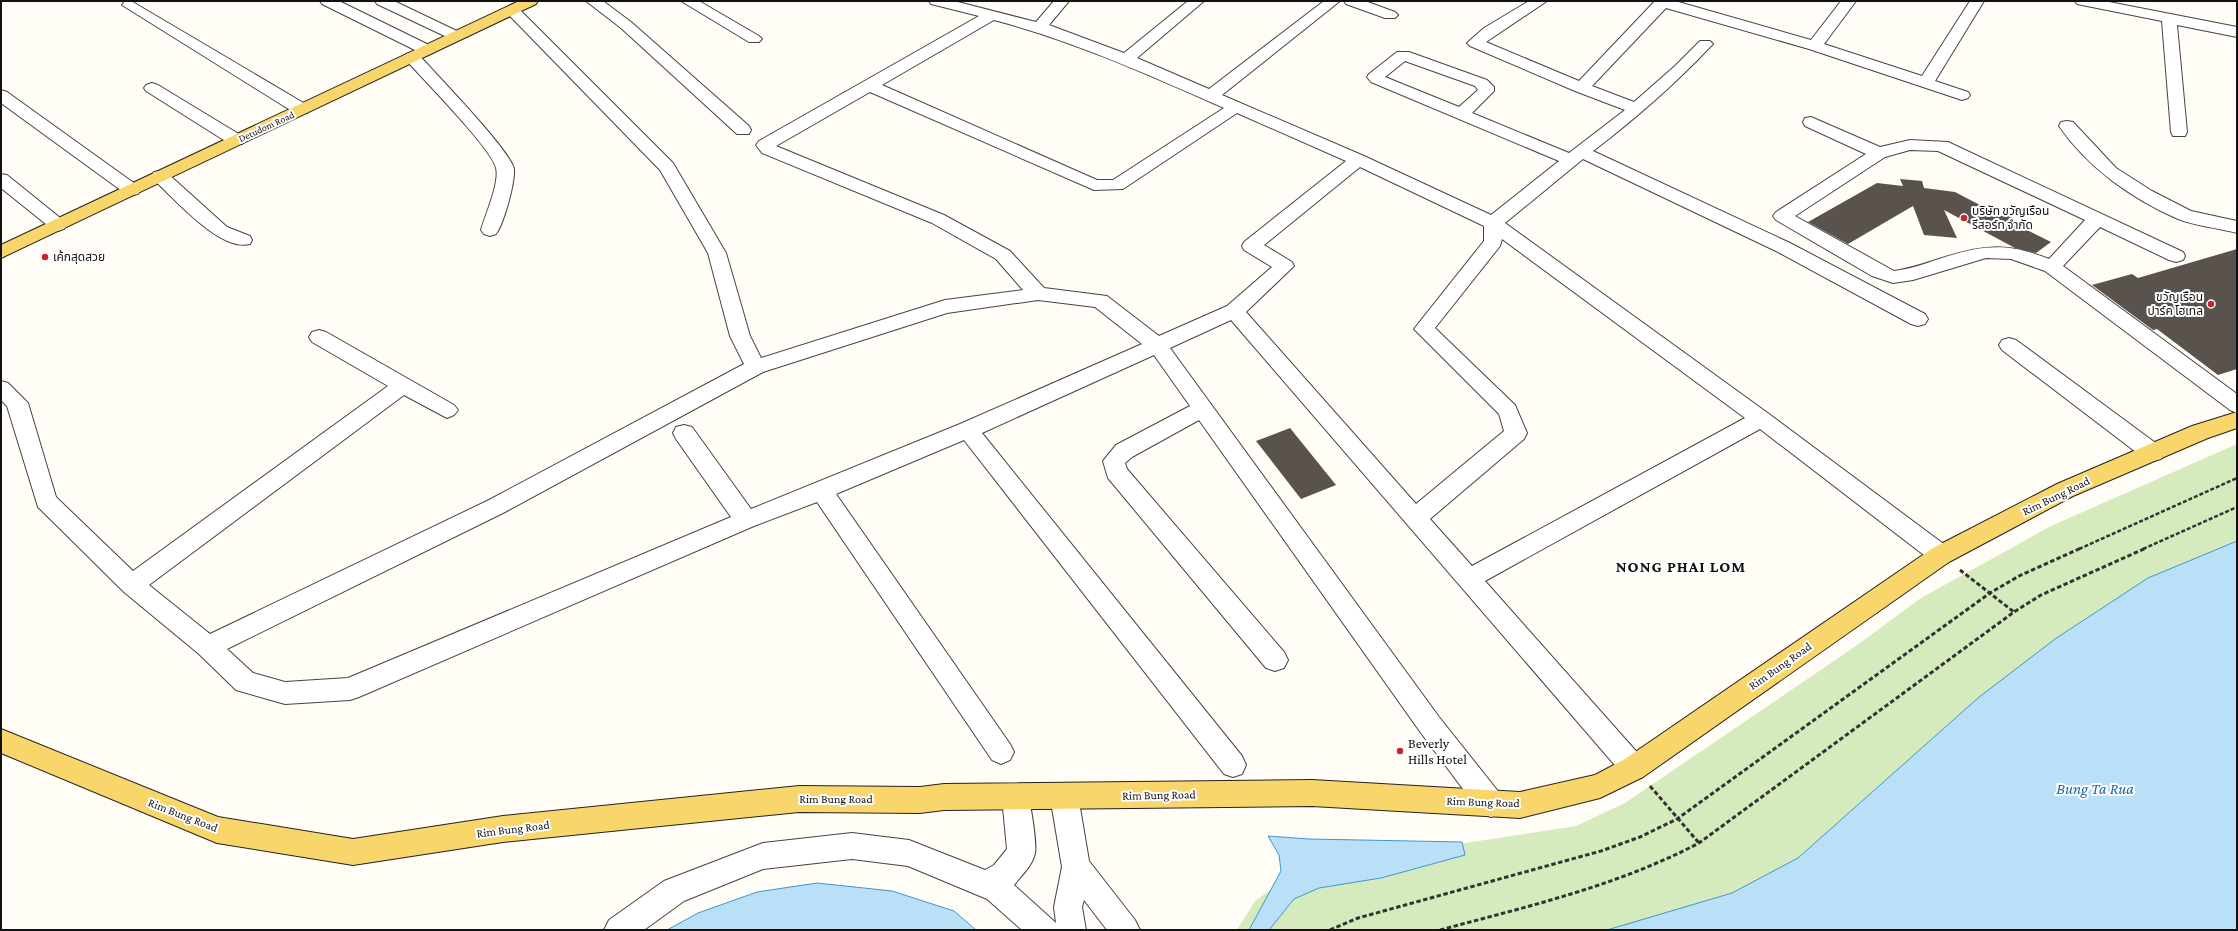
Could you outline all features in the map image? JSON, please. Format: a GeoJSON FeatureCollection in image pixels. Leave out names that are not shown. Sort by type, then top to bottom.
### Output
{"type":"FeatureCollection","features":[{"type":"Feature","properties":{"kind":"main road","name":"Detudom Road"},"geometry":{"type":"LineString","coordinates":[[1,252],[531,1]]}},
{"type":"Feature","properties":{"kind":"main road","name":"Rim Bung Road"},"geometry":{"type":"LineString","coordinates":[[1,741],[217,830],[353,852],[504,829],[799,799],[920,800],[1064,796],[1312,793],[1520,805],[1600,786],[1634,768],[1941,555],[2065,490],[2200,432],[2237,420]]}},
{"type":"Feature","properties":{"kind":"street"},"geometry":{"type":"LineString","coordinates":[[328,1],[419,54],[489,143],[506,168],[504,183],[490,230]]}},
{"type":"Feature","properties":{"kind":"street"},"geometry":{"type":"LineString","coordinates":[[382,1],[456,36]]}},
{"type":"Feature","properties":{"kind":"street"},"geometry":{"type":"LineString","coordinates":[[593,1],[626,25],[742,130]]}},
{"type":"Feature","properties":{"kind":"street"},"geometry":{"type":"LineString","coordinates":[[688,1],[754,39]]}},
{"type":"Feature","properties":{"kind":"street"},"geometry":{"type":"LineString","coordinates":[[1039,27],[1062,1]]}},
{"type":"Feature","properties":{"kind":"street"},"geometry":{"type":"LineString","coordinates":[[1126,59],[1197,1]]}},
{"type":"Feature","properties":{"kind":"street"},"geometry":{"type":"LineString","coordinates":[[1210,96],[1333,1]]}},
{"type":"Feature","properties":{"kind":"street"},"geometry":{"type":"LineString","coordinates":[[1351,1],[1390,15]]}},
{"type":"Feature","properties":{"kind":"street"},"geometry":{"type":"LineString","coordinates":[[1540,1],[1489,31],[1475,43],[1581,88],[1635,108]]}},
{"type":"Feature","properties":{"kind":"street"},"geometry":{"type":"LineString","coordinates":[[1814,46],[1849,1]]}},
{"type":"Feature","properties":{"kind":"street"},"geometry":{"type":"LineString","coordinates":[[1926,82],[1977,1]]}},
{"type":"Feature","properties":{"kind":"street"},"geometry":{"type":"LineString","coordinates":[[2082,1],[2129,6],[2169,19],[2237,32]]}},
{"type":"Feature","properties":{"kind":"street"},"geometry":{"type":"LineString","coordinates":[[942,2],[991,16],[1039,27],[1126,59],[1358,160],[1493,223],[1761,419],[1941,555]]}},
{"type":"Feature","properties":{"kind":"street"},"geometry":{"type":"LineString","coordinates":[[1581,88],[1663,2],[1814,46],[1962,95]]}},
{"type":"Feature","properties":{"kind":"street"},"geometry":{"type":"LineString","coordinates":[[129,5],[301,109]]}},
{"type":"Feature","properties":{"kind":"street"},"geometry":{"type":"LineString","coordinates":[[512,10],[667,167],[717,253],[740,336],[756,367]]}},
{"type":"Feature","properties":{"kind":"street"},"geometry":{"type":"LineString","coordinates":[[991,16],[765,145],[768,148],[938,219],[1003,255],[1038,294]]}},
{"type":"Feature","properties":{"kind":"street"},"geometry":{"type":"LineString","coordinates":[[2169,19],[2179,132]]}},
{"type":"Feature","properties":{"kind":"street"},"geometry":{"type":"LineString","coordinates":[[1493,223],[1635,108],[1689,62],[1705,44]]}},
{"type":"Feature","properties":{"kind":"street"},"geometry":{"type":"LineString","coordinates":[[1461,114],[1486,91],[1486,87],[1409,55],[1399,57],[1375,77],[1378,80],[1461,114],[1576,156],[1756,234],[1918,319]]}},
{"type":"Feature","properties":{"kind":"street"},"geometry":{"type":"LineString","coordinates":[[868,85],[1094,185],[1117,185],[1236,106]]}},
{"type":"Feature","properties":{"kind":"street"},"geometry":{"type":"LineString","coordinates":[[152,88],[236,140]]}},
{"type":"Feature","properties":{"kind":"street"},"geometry":{"type":"LineString","coordinates":[[1,95],[132,190]]}},
{"type":"Feature","properties":{"kind":"street"},"geometry":{"type":"LineString","coordinates":[[1811,122],[1879,153]]}},
{"type":"Feature","properties":{"kind":"street"},"geometry":{"type":"LineString","coordinates":[[2068,126],[2110,172],[2146,195],[2185,215],[2237,227]]}},
{"type":"Feature","properties":{"kind":"street"},"geometry":{"type":"LineString","coordinates":[[1756,234],[1879,153],[1900,145],[1916,143],[1942,146],[2176,256]]}},
{"type":"Feature","properties":{"kind":"street"},"geometry":{"type":"LineString","coordinates":[[1,388],[17,403],[46,501],[132,585],[208,647],[245,682],[285,693],[350,689],[746,520],[822,491],[968,430],[1234,311],[1285,266],[1251,246],[1301,204],[1358,160]]}},
{"type":"Feature","properties":{"kind":"street"},"geometry":{"type":"LineString","coordinates":[[160,176],[221,231],[243,240]]}},
{"type":"Feature","properties":{"kind":"street"},"geometry":{"type":"LineString","coordinates":[[1,179],[58,224]]}},
{"type":"Feature","properties":{"kind":"street"},"geometry":{"type":"LineString","coordinates":[[1781,217],[1878,272],[1893,277],[1906,276],[1987,252],[2010,253],[2052,266],[2237,405]]}},
{"type":"Feature","properties":{"kind":"street"},"geometry":{"type":"LineString","coordinates":[[2052,266],[2097,219]]}},
{"type":"Feature","properties":{"kind":"street"},"geometry":{"type":"LineString","coordinates":[[1416,517],[1516,433],[1508,410],[1424,329],[1493,242],[1493,223]]}},
{"type":"Feature","properties":{"kind":"street"},"geometry":{"type":"LineString","coordinates":[[208,647],[497,506],[756,367],[945,307],[1038,294],[1100,301],[1156,345],[1430,725],[1491,804]]}},
{"type":"Feature","properties":{"kind":"street"},"geometry":{"type":"LineString","coordinates":[[1234,311],[1416,517],[1634,768]]}},
{"type":"Feature","properties":{"kind":"street"},"geometry":{"type":"LineString","coordinates":[[319,337],[447,410]]}},
{"type":"Feature","properties":{"kind":"street"},"geometry":{"type":"LineString","coordinates":[[2009,345],[2153,452]]}},
{"type":"Feature","properties":{"kind":"street"},"geometry":{"type":"LineString","coordinates":[[132,585],[403,385]]}},
{"type":"Feature","properties":{"kind":"street"},"geometry":{"type":"LineString","coordinates":[[1202,409],[1124,451],[1114,461],[1116,472],[1275,660]]}},
{"type":"Feature","properties":{"kind":"street"},"geometry":{"type":"LineString","coordinates":[[1469,579],[1761,419]]}},
{"type":"Feature","properties":{"kind":"street"},"geometry":{"type":"LineString","coordinates":[[968,430],[1233,765]]}},
{"type":"Feature","properties":{"kind":"street"},"geometry":{"type":"LineString","coordinates":[[684,433],[746,520]]}},
{"type":"Feature","properties":{"kind":"street"},"geometry":{"type":"LineString","coordinates":[[822,491],[1001,752]]}},
{"type":"Feature","properties":{"kind":"street"},"geometry":{"type":"LineString","coordinates":[[1064,796],[1076,867],[1068,907],[1071,930]]}},
{"type":"Feature","properties":{"kind":"street"},"geometry":{"type":"LineString","coordinates":[[987,884],[1004,875],[1021,853],[1016,797]]}},
{"type":"Feature","properties":{"kind":"street"},"geometry":{"type":"LineString","coordinates":[[618,930],[674,891],[763,856],[852,846],[909,853],[987,884],[997,889],[1044,930]]}},
{"type":"Feature","properties":{"kind":"street"},"geometry":{"type":"LineString","coordinates":[[1076,867],[1125,930]]}},
{"type":"Feature","properties":{"kind":"path"},"geometry":{"type":"LineString","coordinates":[[1330,930],[1358,918],[1601,851],[1640,837],[1677,819],[1990,593],[2019,576],[2237,478]]}},
{"type":"Feature","properties":{"kind":"path"},"geometry":{"type":"LineString","coordinates":[[1440,930],[1612,882],[1674,858],[1699,843],[2014,612],[2041,595],[2237,507]]}},
{"type":"Feature","properties":{"kind":"path"},"geometry":{"type":"LineString","coordinates":[[1941,555],[2014,612]]}},
{"type":"Feature","properties":{"kind":"path"},"geometry":{"type":"LineString","coordinates":[[1634,768],[1699,843]]}},
{"type":"Feature","properties":{"kind":"green space"},"geometry":{"type":"Polygon","coordinates":[[[2237,444],[2237,930],[1237,930],[1255,901],[1286,878],[1393,854],[1576,826],[1625,803],[1853,648],[1921,598],[2051,526],[2237,444]]]}},
{"type":"Feature","properties":{"kind":"water","name":"Bung Ta Rua"},"geometry":{"type":"Polygon","coordinates":[[[2237,541],[2237,930],[1607,930],[1732,893],[1798,858],[1978,698],[2055,639],[2148,578],[2237,541]]]}},
{"type":"Feature","properties":{"kind":"water"},"geometry":{"type":"Polygon","coordinates":[[[1268,836],[1309,839],[1462,842],[1465,855],[1381,878],[1319,888],[1294,899],[1269,930],[1249,930],[1281,871],[1279,855],[1268,836]]]}},
{"type":"Feature","properties":{"kind":"water"},"geometry":{"type":"Polygon","coordinates":[[[817,883],[892,891],[954,911],[976,930],[667,930],[698,913],[757,892],[817,883]]]}},
{"type":"Feature","properties":{"kind":"building","name":"บริษัท ขวัญเรือน รีสอร์ท จำกัด"},"geometry":{"type":"Polygon","coordinates":[[[1900,179],[1922,181],[1924,188],[1955,192],[2001,216],[2005,214],[2026,226],[2023,228],[2051,242],[2036,253],[2015,248],[1944,210],[1957,238],[1924,235],[1913,206],[1848,244],[1808,222],[1877,183],[1903,186],[1900,179]]]}},
{"type":"Feature","properties":{"kind":"building"},"geometry":{"type":"Polygon","coordinates":[[[2237,249],[2237,369],[2218,375],[2157,329],[2153,330],[2092,285],[2132,274],[2138,278],[2237,249]]]}},
{"type":"Feature","properties":{"kind":"building"},"geometry":{"type":"Polygon","coordinates":[[[1290,428],[1336,485],[1301,499],[1256,441],[1290,428]]]}},
{"type":"Feature","properties":{"kind":"place","name":"บริษัท ขวัญเรือน รีสอร์ท จำกัด"},"geometry":{"type":"Point","coordinates":[1964,218]}},
{"type":"Feature","properties":{"kind":"place","name":"เค้กสุดสวย"},"geometry":{"type":"Point","coordinates":[45,257]}},
{"type":"Feature","properties":{"kind":"place","name":"ขวัญเรือน ปาร์ค โฮเทล"},"geometry":{"type":"Point","coordinates":[2211,304]}},
{"type":"Feature","properties":{"kind":"place","name":"Beverly Hills Hotel"},"geometry":{"type":"Point","coordinates":[1400,751]}},
{"type":"Feature","properties":{"kind":"district","name":"NONG PHAI LOM"},"geometry":{"type":"Point","coordinates":[1681,566]}}]}
